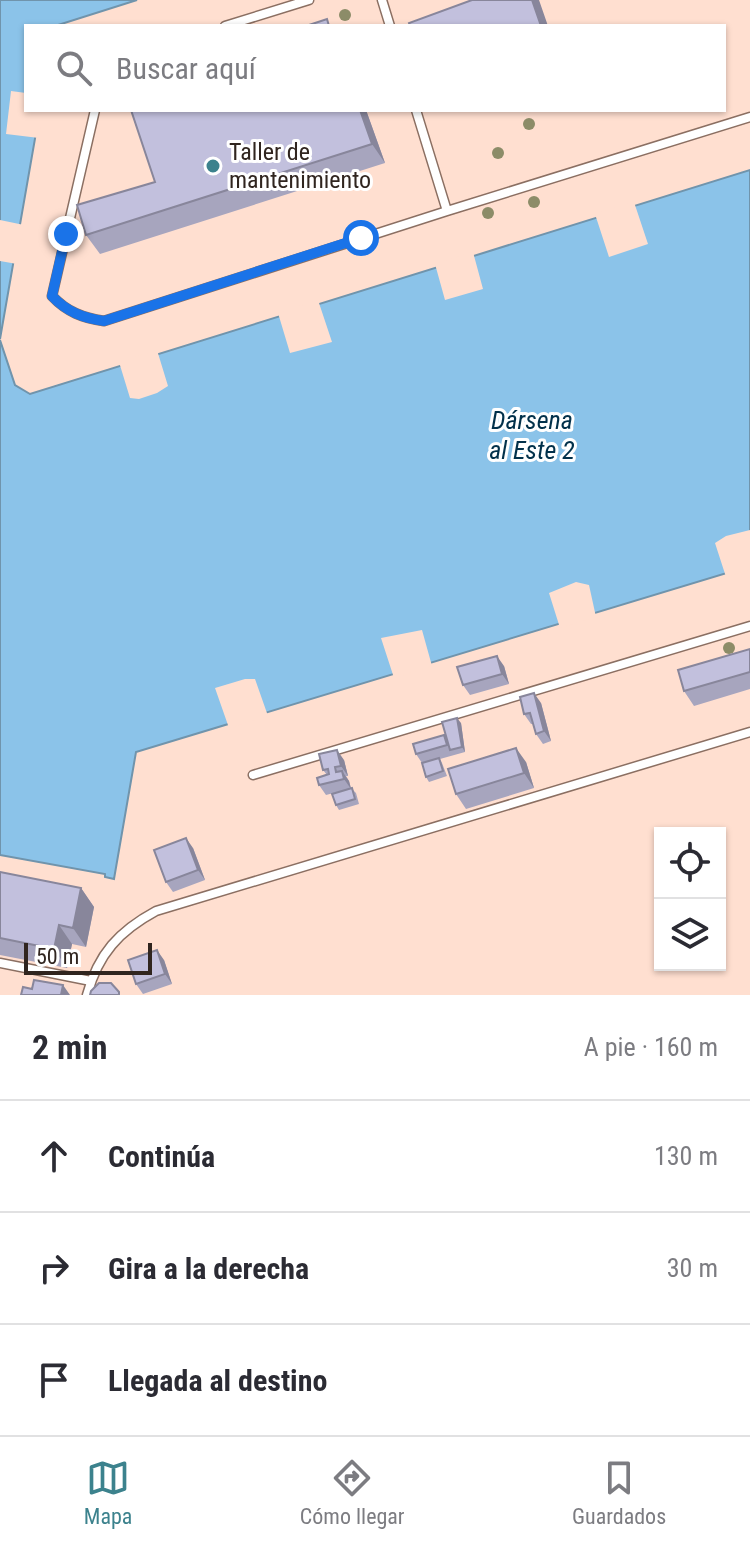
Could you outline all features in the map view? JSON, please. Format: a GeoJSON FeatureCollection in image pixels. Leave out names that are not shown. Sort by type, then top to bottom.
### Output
{"type":"FeatureCollection","features":[{"type":"Feature","properties":{"kind":"lane"},"geometry":{"type":"LineString","coordinates":[[231,24],[309,0]]}},
{"type":"Feature","properties":{"kind":"lane"},"geometry":{"type":"LineString","coordinates":[[382,0],[389,24]]}},
{"type":"Feature","properties":{"kind":"lane"},"geometry":{"type":"LineString","coordinates":[[95,112],[52,296],[63,307],[85,318],[104,321],[750,117]]}},
{"type":"Feature","properties":{"kind":"lane"},"geometry":{"type":"LineString","coordinates":[[417,112],[447,211]]}},
{"type":"Feature","properties":{"kind":"lane"},"geometry":{"type":"LineString","coordinates":[[253,775],[750,626]]}},
{"type":"Feature","properties":{"kind":"lane"},"geometry":{"type":"LineString","coordinates":[[87,995],[103,954],[127,929],[156,911],[750,732]]}},
{"type":"Feature","properties":{"kind":"lane"},"geometry":{"type":"LineString","coordinates":[[0,963],[91,981]]}},
{"type":"Feature","properties":{"kind":"water"},"geometry":{"type":"Polygon","coordinates":[[[0,0],[137,0],[61,24],[24,24],[24,112],[40,112],[0,339],[0,0]]]}},
{"type":"Feature","properties":{"kind":"water","name":"Dársena al Este 2"},"geometry":{"type":"Polygon","coordinates":[[[750,170],[750,566],[136,752],[114,879],[105,877],[105,874],[0,855],[0,340],[15,385],[30,394],[750,170]]]}},
{"type":"Feature","properties":{"kind":"pier"},"geometry":{"type":"Polygon","coordinates":[[[11,91],[24,93],[24,112],[44,112],[39,138],[6,134],[11,91]]]}},
{"type":"Feature","properties":{"kind":"pier"},"geometry":{"type":"Polygon","coordinates":[[[634,202],[648,244],[609,257],[595,214],[634,202]]]}},
{"type":"Feature","properties":{"kind":"pier"},"geometry":{"type":"Polygon","coordinates":[[[0,220],[24,225],[17,264],[0,261],[0,220]]]}},
{"type":"Feature","properties":{"kind":"pier"},"geometry":{"type":"Polygon","coordinates":[[[473,252],[483,289],[445,300],[435,264],[473,252]]]}},
{"type":"Feature","properties":{"kind":"pier"},"geometry":{"type":"Polygon","coordinates":[[[318,300],[332,342],[290,353],[278,313],[318,300]]]}},
{"type":"Feature","properties":{"kind":"pier"},"geometry":{"type":"Polygon","coordinates":[[[157,350],[168,386],[139,399],[130,398],[119,362],[157,350]]]}},
{"type":"Feature","properties":{"kind":"pier"},"geometry":{"type":"Polygon","coordinates":[[[750,530],[750,570],[726,577],[715,543],[726,536],[750,530]]]}},
{"type":"Feature","properties":{"kind":"pier"},"geometry":{"type":"Polygon","coordinates":[[[576,582],[589,585],[596,617],[560,628],[549,593],[576,582]]]}},
{"type":"Feature","properties":{"kind":"pier"},"geometry":{"type":"Polygon","coordinates":[[[422,630],[432,666],[394,678],[381,638],[422,630]]]}},
{"type":"Feature","properties":{"kind":"pier"},"geometry":{"type":"Polygon","coordinates":[[[255,679],[268,716],[229,728],[215,688],[255,679]]]}},
{"type":"Feature","properties":{"kind":"building"},"geometry":{"type":"Polygon","coordinates":[[[472,0],[532,0],[540,24],[409,24],[472,0]]]}},
{"type":"Feature","properties":{"kind":"building"},"geometry":{"type":"Polygon","coordinates":[[[327,19],[328,24],[312,24],[327,19]]]}},
{"type":"Feature","properties":{"kind":"building","name":"Taller de mantenimiento"},"geometry":{"type":"Polygon","coordinates":[[[132,112],[361,112],[372,144],[86,235],[77,205],[155,182],[132,112]]]}},
{"type":"Feature","properties":{"kind":"building"},"geometry":{"type":"Polygon","coordinates":[[[750,649],[750,672],[684,691],[678,670],[750,649]]]}},
{"type":"Feature","properties":{"kind":"building"},"geometry":{"type":"Polygon","coordinates":[[[497,656],[502,674],[463,685],[457,667],[497,656]]]}},
{"type":"Feature","properties":{"kind":"building"},"geometry":{"type":"Polygon","coordinates":[[[534,693],[544,731],[536,734],[530,713],[524,714],[520,697],[534,693]]]}},
{"type":"Feature","properties":{"kind":"building"},"geometry":{"type":"Polygon","coordinates":[[[457,718],[462,747],[450,750],[442,722],[457,718]]]}},
{"type":"Feature","properties":{"kind":"building"},"geometry":{"type":"Polygon","coordinates":[[[444,735],[447,745],[416,754],[413,744],[444,735]]]}},
{"type":"Feature","properties":{"kind":"building"},"geometry":{"type":"Polygon","coordinates":[[[516,748],[524,773],[456,794],[448,769],[516,748]]]}},
{"type":"Feature","properties":{"kind":"building"},"geometry":{"type":"Polygon","coordinates":[[[337,750],[341,766],[335,767],[336,772],[342,771],[344,779],[319,785],[317,778],[329,774],[328,769],[323,770],[319,754],[337,750]]]}},
{"type":"Feature","properties":{"kind":"building"},"geometry":{"type":"Polygon","coordinates":[[[439,758],[443,771],[426,777],[422,763],[439,758]]]}},
{"type":"Feature","properties":{"kind":"building"},"geometry":{"type":"Polygon","coordinates":[[[352,788],[355,799],[336,805],[332,794],[352,788]]]}},
{"type":"Feature","properties":{"kind":"building"},"geometry":{"type":"Polygon","coordinates":[[[186,838],[198,870],[166,882],[154,850],[186,838]]]}},
{"type":"Feature","properties":{"kind":"building"},"geometry":{"type":"Polygon","coordinates":[[[0,872],[81,888],[73,928],[59,925],[54,949],[0,938],[0,872]]]}},
{"type":"Feature","properties":{"kind":"building"},"geometry":{"type":"Polygon","coordinates":[[[157,950],[165,974],[136,984],[128,960],[157,950]]]}},
{"type":"Feature","properties":{"kind":"building"},"geometry":{"type":"Polygon","coordinates":[[[34,980],[63,985],[61,995],[21,995],[23,987],[32,989],[34,980]]]}},
{"type":"Feature","properties":{"kind":"building"},"geometry":{"type":"Polygon","coordinates":[[[99,983],[111,983],[119,995],[90,995],[99,983]]]}},
{"type":"Feature","properties":{"kind":"place","name":"Taller de mantenimiento"},"geometry":{"type":"Point","coordinates":[213,166]}},
{"type":"Feature","properties":{"kind":"route"},"geometry":{"type":"LineString","coordinates":[[66,234],[52,296],[63,307],[85,318],[104,321],[361,238]]}}]}
